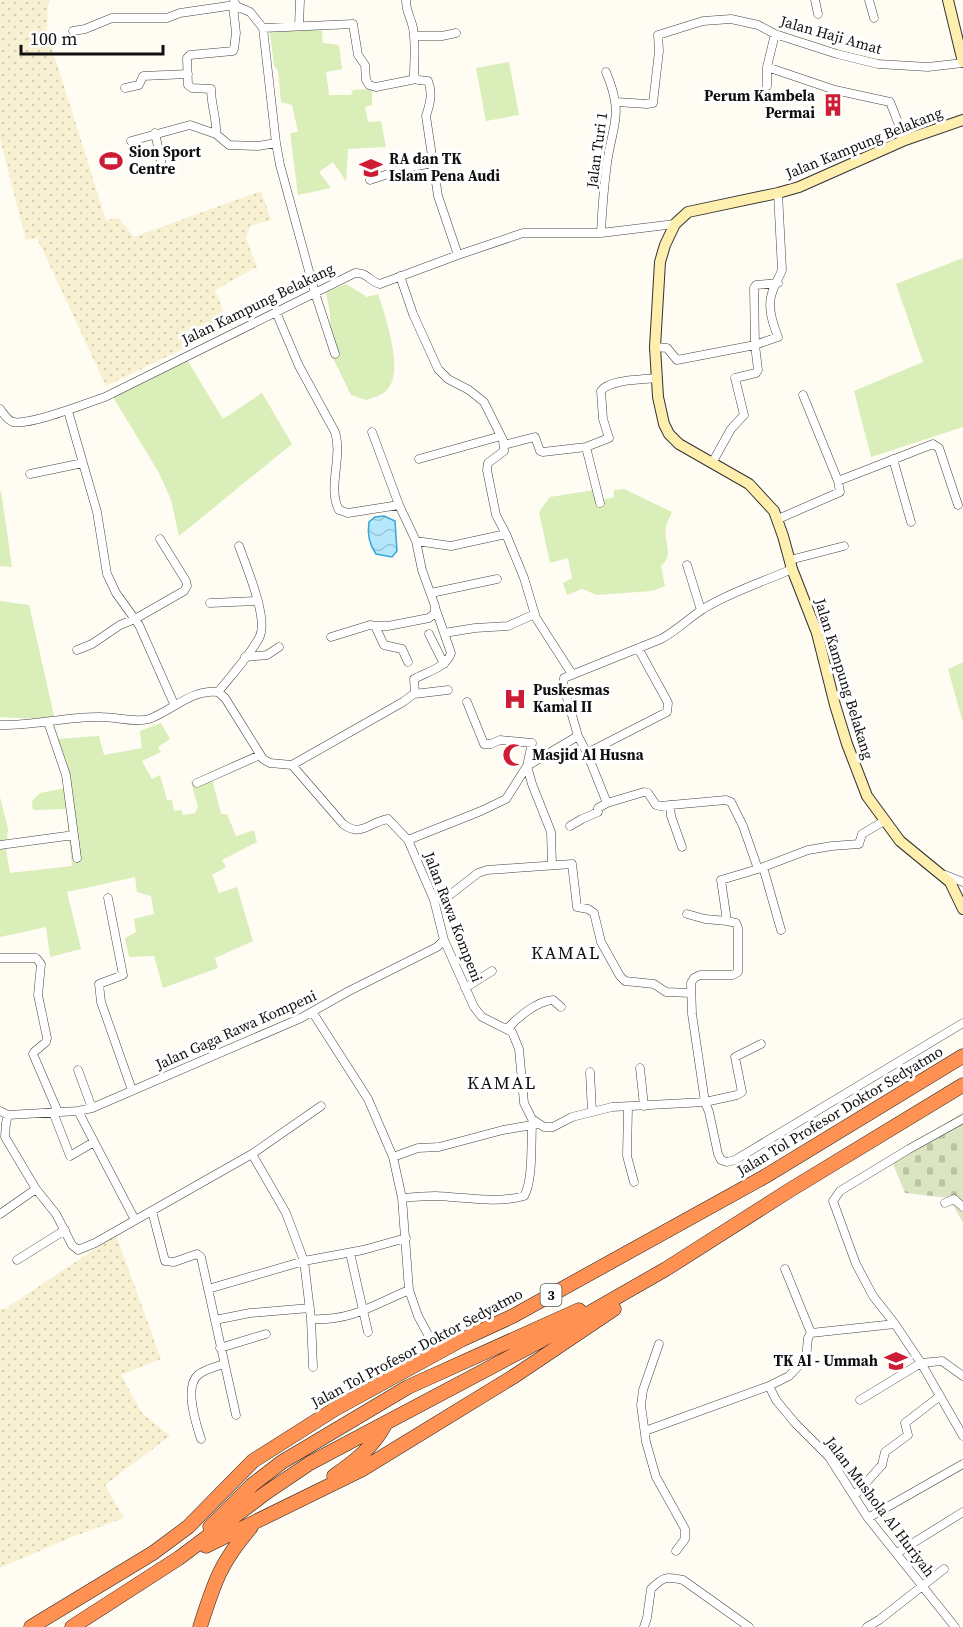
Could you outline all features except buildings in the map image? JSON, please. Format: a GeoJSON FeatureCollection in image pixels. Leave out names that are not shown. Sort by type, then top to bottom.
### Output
{"type":"FeatureCollection","features":[{"type":"Feature","properties":{"kind":"highway","name":"Jalan Tol Profesor Doktor Sedyatmo"},"geometry":{"type":"LineString","coordinates":[[32,1627],[153,1553],[188,1527],[253,1461],[335,1409],[461,1340],[522,1310],[764,1177],[963,1056]]}},
{"type":"Feature","properties":{"kind":"highway","name":"3"},"geometry":{"type":"LineString","coordinates":[[72,1627],[179,1558],[267,1492],[310,1464],[542,1340],[666,1269],[790,1190],[963,1085]]}},
{"type":"Feature","properties":{"kind":"highway"},"geometry":{"type":"LineString","coordinates":[[287,1505],[361,1470],[497,1387],[626,1300],[666,1269]]}},
{"type":"Feature","properties":{"kind":"highway"},"geometry":{"type":"LineString","coordinates":[[179,1558],[252,1485],[297,1453],[408,1387],[633,1288]]}},
{"type":"Feature","properties":{"kind":"highway"},"geometry":{"type":"LineString","coordinates":[[179,1558],[254,1523],[331,1478],[363,1455],[376,1441],[386,1423]]}},
{"type":"Feature","properties":{"kind":"highway"},"geometry":{"type":"LineString","coordinates":[[200,1627],[221,1567],[254,1523]]}},
{"type":"Feature","properties":{"kind":"street"},"geometry":{"type":"LineString","coordinates":[[299,26],[300,0]]}},
{"type":"Feature","properties":{"kind":"street"},"geometry":{"type":"LineString","coordinates":[[406,0],[406,9],[414,36],[416,79]]}},
{"type":"Feature","properties":{"kind":"street"},"geometry":{"type":"LineString","coordinates":[[815,0],[818,14]]}},
{"type":"Feature","properties":{"kind":"street"},"geometry":{"type":"LineString","coordinates":[[869,0],[874,18]]}},
{"type":"Feature","properties":{"kind":"street"},"geometry":{"type":"LineString","coordinates":[[948,0],[963,63]]}},
{"type":"Feature","properties":{"kind":"street"},"geometry":{"type":"LineString","coordinates":[[216,135],[217,121],[211,104],[211,89],[190,87],[187,58],[190,55],[234,50],[236,33],[234,4]]}},
{"type":"Feature","properties":{"kind":"street"},"geometry":{"type":"LineString","coordinates":[[73,31],[85,29],[112,18],[167,18],[180,13],[234,4],[250,12],[263,28],[276,143],[315,293],[335,354]]}},
{"type":"Feature","properties":{"kind":"street","name":"Jalan Haji Amat"},"geometry":{"type":"LineString","coordinates":[[616,102],[654,103],[659,51],[658,35],[703,21],[730,19],[758,25],[775,36],[878,64],[928,67],[963,63]]}},
{"type":"Feature","properties":{"kind":"street"},"geometry":{"type":"LineString","coordinates":[[263,28],[354,24],[358,55],[365,65],[366,80],[369,85],[376,87],[416,79],[428,81],[431,104],[426,116],[438,196],[458,255]]}},
{"type":"Feature","properties":{"kind":"street"},"geometry":{"type":"LineString","coordinates":[[414,36],[442,36],[456,33]]}},
{"type":"Feature","properties":{"kind":"street"},"geometry":{"type":"LineString","coordinates":[[767,86],[767,67],[775,36]]}},
{"type":"Feature","properties":{"kind":"street"},"geometry":{"type":"LineString","coordinates":[[767,67],[835,90],[890,102],[905,140]]}},
{"type":"Feature","properties":{"kind":"street","name":"Jalan Turi 1"},"geometry":{"type":"LineString","coordinates":[[601,233],[607,160],[616,119],[615,92],[606,72]]}},
{"type":"Feature","properties":{"kind":"street"},"geometry":{"type":"LineString","coordinates":[[125,88],[139,85],[143,76],[188,74]]}},
{"type":"Feature","properties":{"kind":"street","name":"Jalan Kampung Belakang"},"geometry":{"type":"LineString","coordinates":[[963,120],[905,140],[831,174],[778,193],[688,212],[675,224],[660,262],[655,346],[659,406],[669,434],[679,444],[749,484],[778,519],[791,565],[817,633],[835,705],[867,796],[884,821],[909,848],[950,882],[963,909]]}},
{"type":"Feature","properties":{"kind":"street"},"geometry":{"type":"LineString","coordinates":[[131,141],[190,125],[216,135],[233,145],[258,146],[276,143]]}},
{"type":"Feature","properties":{"kind":"street"},"geometry":{"type":"LineString","coordinates":[[154,133],[163,170]]}},
{"type":"Feature","properties":{"kind":"street"},"geometry":{"type":"LineString","coordinates":[[370,180],[406,168],[433,163]]}},
{"type":"Feature","properties":{"kind":"street"},"geometry":{"type":"LineString","coordinates":[[655,346],[667,348],[677,360],[709,352],[755,345],[778,337],[771,303],[772,293],[782,270],[778,193]]}},
{"type":"Feature","properties":{"kind":"street","name":"Jalan Kampung Belakang"},"geometry":{"type":"LineString","coordinates":[[0,409],[8,419],[16,422],[68,411],[105,397],[357,273],[365,274],[378,284],[523,233],[601,233],[675,224]]}},
{"type":"Feature","properties":{"kind":"street"},"geometry":{"type":"LineString","coordinates":[[400,276],[413,314],[438,369],[448,379],[479,397],[490,412],[501,436],[504,445],[502,454],[488,463],[487,476],[496,515],[524,578],[535,614],[572,674]]}},
{"type":"Feature","properties":{"kind":"street"},"geometry":{"type":"LineString","coordinates":[[712,463],[731,429],[744,415],[735,379],[758,371],[754,288],[756,285],[778,283]]}},
{"type":"Feature","properties":{"kind":"street"},"geometry":{"type":"LineString","coordinates":[[276,312],[299,366],[338,441],[335,492],[339,510],[348,513],[399,505]]}},
{"type":"Feature","properties":{"kind":"street"},"geometry":{"type":"LineString","coordinates":[[504,445],[535,437],[540,451],[543,452],[586,447],[609,438],[603,419],[601,392],[603,388],[616,383],[657,378]]}},
{"type":"Feature","properties":{"kind":"street"},"geometry":{"type":"LineString","coordinates":[[778,519],[838,494],[840,491],[803,395]]}},
{"type":"Feature","properties":{"kind":"street"},"geometry":{"type":"LineString","coordinates":[[68,411],[98,512],[107,574],[116,593],[135,619],[174,704]]}},
{"type":"Feature","properties":{"kind":"street"},"geometry":{"type":"LineString","coordinates":[[372,432],[399,505],[416,541],[422,570],[451,654],[444,664],[414,679],[414,694]]}},
{"type":"Feature","properties":{"kind":"street"},"geometry":{"type":"LineString","coordinates":[[419,459],[501,436]]}},
{"type":"Feature","properties":{"kind":"street"},"geometry":{"type":"LineString","coordinates":[[838,482],[931,444],[936,445],[958,505]]}},
{"type":"Feature","properties":{"kind":"street"},"geometry":{"type":"LineString","coordinates":[[586,447],[600,503]]}},
{"type":"Feature","properties":{"kind":"street"},"geometry":{"type":"LineString","coordinates":[[893,459],[911,522]]}},
{"type":"Feature","properties":{"kind":"street"},"geometry":{"type":"LineString","coordinates":[[30,474],[83,463]]}},
{"type":"Feature","properties":{"kind":"street"},"geometry":{"type":"LineString","coordinates":[[416,541],[451,546],[506,534]]}},
{"type":"Feature","properties":{"kind":"street"},"geometry":{"type":"LineString","coordinates":[[76,650],[92,644],[120,625],[184,591],[187,586],[160,539]]}},
{"type":"Feature","properties":{"kind":"street"},"geometry":{"type":"LineString","coordinates":[[0,725],[102,717],[136,721],[150,718],[174,704],[195,696],[218,692],[260,635],[258,600],[239,546]]}},
{"type":"Feature","properties":{"kind":"street"},"geometry":{"type":"LineString","coordinates":[[607,803],[578,736],[563,684],[564,678],[674,632],[701,610],[791,565],[844,546]]}},
{"type":"Feature","properties":{"kind":"street"},"geometry":{"type":"LineString","coordinates":[[687,565],[701,610]]}},
{"type":"Feature","properties":{"kind":"street"},"geometry":{"type":"LineString","coordinates":[[431,593],[497,579]]}},
{"type":"Feature","properties":{"kind":"street"},"geometry":{"type":"LineString","coordinates":[[210,603],[258,600]]}},
{"type":"Feature","properties":{"kind":"street"},"geometry":{"type":"LineString","coordinates":[[331,637],[370,625],[388,627],[429,618],[436,610]]}},
{"type":"Feature","properties":{"kind":"street"},"geometry":{"type":"LineString","coordinates":[[444,633],[508,626],[535,614]]}},
{"type":"Feature","properties":{"kind":"street"},"geometry":{"type":"LineString","coordinates":[[376,626],[375,630],[384,645],[402,649],[408,662]]}},
{"type":"Feature","properties":{"kind":"street"},"geometry":{"type":"LineString","coordinates":[[429,634],[444,664]]}},
{"type":"Feature","properties":{"kind":"street"},"geometry":{"type":"LineString","coordinates":[[245,657],[267,655],[279,647]]}},
{"type":"Feature","properties":{"kind":"street"},"geometry":{"type":"LineString","coordinates":[[587,753],[668,712],[668,704],[638,648]]}},
{"type":"Feature","properties":{"kind":"street"},"geometry":{"type":"LineString","coordinates":[[218,692],[225,698],[260,755],[270,763],[292,765],[361,727],[414,694],[448,690]]}},
{"type":"Feature","properties":{"kind":"street"},"geometry":{"type":"LineString","coordinates":[[467,702],[484,744],[500,740],[532,743],[527,766],[551,832],[552,865]]}},
{"type":"Feature","properties":{"kind":"street"},"geometry":{"type":"LineString","coordinates":[[51,722],[66,775],[77,858]]}},
{"type":"Feature","properties":{"kind":"street","name":"Jalan Rawa Kompeni"},"geometry":{"type":"LineString","coordinates":[[507,1029],[482,1017],[465,988],[444,940],[434,900],[408,840],[481,812],[506,799],[527,766],[578,736]]}},
{"type":"Feature","properties":{"kind":"street"},"geometry":{"type":"LineString","coordinates":[[198,783],[260,755]]}},
{"type":"Feature","properties":{"kind":"street"},"geometry":{"type":"LineString","coordinates":[[292,765],[350,830],[356,831],[388,819],[408,840]]}},
{"type":"Feature","properties":{"kind":"street"},"geometry":{"type":"LineString","coordinates":[[570,826],[598,812],[598,808],[607,803],[644,792],[648,793],[658,806],[726,800],[731,802],[760,868],[781,930]]}},
{"type":"Feature","properties":{"kind":"street"},"geometry":{"type":"LineString","coordinates":[[670,805],[671,816],[682,847]]}},
{"type":"Feature","properties":{"kind":"street"},"geometry":{"type":"LineString","coordinates":[[727,921],[721,880],[808,850],[859,844],[862,834],[884,821]]}},
{"type":"Feature","properties":{"kind":"street"},"geometry":{"type":"LineString","coordinates":[[0,845],[74,835]]}},
{"type":"Feature","properties":{"kind":"street"},"geometry":{"type":"LineString","coordinates":[[434,900],[451,894],[478,873],[487,870],[572,864],[577,907],[594,913],[601,942],[620,976],[625,981],[654,984],[666,992],[691,993]]}},
{"type":"Feature","properties":{"kind":"street"},"geometry":{"type":"LineString","coordinates":[[940,873],[963,882]]}},
{"type":"Feature","properties":{"kind":"street"},"geometry":{"type":"LineString","coordinates":[[108,898],[123,975],[99,984],[101,1002],[132,1090]]}},
{"type":"Feature","properties":{"kind":"street"},"geometry":{"type":"LineString","coordinates":[[687,914],[736,923],[738,928],[738,972],[733,975],[696,976],[691,983],[692,1014],[705,1102],[721,1160],[727,1162],[735,1160],[963,1023]]}},
{"type":"Feature","properties":{"kind":"street","name":"Jalan Gaga Rawa Kompeni"},"geometry":{"type":"LineString","coordinates":[[8,1115],[78,1111],[92,1108],[313,1013],[349,991],[437,947],[444,940]]}},
{"type":"Feature","properties":{"kind":"street"},"geometry":{"type":"LineString","coordinates":[[0,958],[36,958],[41,964],[38,995],[47,1038],[46,1042],[33,1054],[70,1156],[94,1142]]}},
{"type":"Feature","properties":{"kind":"street"},"geometry":{"type":"LineString","coordinates":[[465,988],[492,971]]}},
{"type":"Feature","properties":{"kind":"street"},"geometry":{"type":"LineString","coordinates":[[402,1198],[434,1196],[499,1200],[524,1196],[527,1192],[535,1125],[524,1103],[519,1049],[512,1032],[507,1029],[524,1013],[547,1001],[553,1000],[561,1007]]}},
{"type":"Feature","properties":{"kind":"street"},"geometry":{"type":"LineString","coordinates":[[313,1013],[368,1099],[393,1157],[402,1198],[409,1290],[418,1316],[431,1340]]}},
{"type":"Feature","properties":{"kind":"street"},"geometry":{"type":"LineString","coordinates":[[393,1157],[418,1148],[439,1147],[503,1130],[535,1125],[549,1128],[572,1117],[612,1107],[705,1102],[737,1095],[742,1092],[735,1057],[761,1044]]}},
{"type":"Feature","properties":{"kind":"street"},"geometry":{"type":"LineString","coordinates":[[640,1068],[644,1106]]}},
{"type":"Feature","properties":{"kind":"street"},"geometry":{"type":"LineString","coordinates":[[78,1070],[92,1108]]}},
{"type":"Feature","properties":{"kind":"street"},"geometry":{"type":"LineString","coordinates":[[590,1072],[592,1112]]}},
{"type":"Feature","properties":{"kind":"street"},"geometry":{"type":"LineString","coordinates":[[0,1111],[8,1115],[5,1137],[36,1189],[56,1214],[75,1248],[84,1249],[252,1154],[321,1106]]}},
{"type":"Feature","properties":{"kind":"street"},"geometry":{"type":"LineString","coordinates":[[628,1107],[627,1156],[634,1182]]}},
{"type":"Feature","properties":{"kind":"street"},"geometry":{"type":"LineString","coordinates":[[78,1111],[135,1220]]}},
{"type":"Feature","properties":{"kind":"street"},"geometry":{"type":"LineString","coordinates":[[963,1119],[840,1191],[833,1201],[856,1264],[873,1296],[921,1363],[963,1436]]}},
{"type":"Feature","properties":{"kind":"street"},"geometry":{"type":"LineString","coordinates":[[252,1154],[286,1214],[304,1261],[311,1319],[313,1367]]}},
{"type":"Feature","properties":{"kind":"street"},"geometry":{"type":"LineString","coordinates":[[0,1214],[36,1189]]}},
{"type":"Feature","properties":{"kind":"street"},"geometry":{"type":"LineString","coordinates":[[945,1203],[954,1199],[963,1208]]}},
{"type":"Feature","properties":{"kind":"street"},"geometry":{"type":"LineString","coordinates":[[152,1211],[165,1261],[174,1262],[197,1254],[201,1257],[236,1415]]}},
{"type":"Feature","properties":{"kind":"street"},"geometry":{"type":"LineString","coordinates":[[17,1260],[65,1230]]}},
{"type":"Feature","properties":{"kind":"street"},"geometry":{"type":"LineString","coordinates":[[208,1289],[304,1261],[350,1253],[406,1239]]}},
{"type":"Feature","properties":{"kind":"street"},"geometry":{"type":"LineString","coordinates":[[350,1253],[368,1332]]}},
{"type":"Feature","properties":{"kind":"street"},"geometry":{"type":"LineString","coordinates":[[784,1269],[811,1333]]}},
{"type":"Feature","properties":{"kind":"street"},"geometry":{"type":"LineString","coordinates":[[311,1319],[331,1319],[363,1312],[409,1290]]}},
{"type":"Feature","properties":{"kind":"street"},"geometry":{"type":"LineString","coordinates":[[215,1320],[250,1313],[310,1308]]}},
{"type":"Feature","properties":{"kind":"street"},"geometry":{"type":"LineString","coordinates":[[811,1333],[895,1324]]}},
{"type":"Feature","properties":{"kind":"street"},"geometry":{"type":"LineString","coordinates":[[645,1431],[769,1386],[789,1376],[806,1358],[808,1338],[811,1333]]}},
{"type":"Feature","properties":{"kind":"street"},"geometry":{"type":"LineString","coordinates":[[220,1348],[266,1334]]}},
{"type":"Feature","properties":{"kind":"street"},"geometry":{"type":"LineString","coordinates":[[659,1344],[643,1390],[641,1405],[656,1477],[685,1529],[685,1539],[675,1551]]}},
{"type":"Feature","properties":{"kind":"street"},"geometry":{"type":"LineString","coordinates":[[860,1400],[921,1363],[942,1360],[963,1376]]}},
{"type":"Feature","properties":{"kind":"street"},"geometry":{"type":"LineString","coordinates":[[201,1439],[191,1396],[194,1380],[198,1374],[224,1364]]}},
{"type":"Feature","properties":{"kind":"street","name":"Jalan Mushola Al Huriyah"},"geometry":{"type":"LineString","coordinates":[[769,1386],[776,1400],[795,1423],[829,1457],[868,1518],[955,1627]]}},
{"type":"Feature","properties":{"kind":"street"},"geometry":{"type":"LineString","coordinates":[[854,1496],[882,1465],[885,1452],[908,1435],[904,1423],[940,1396]]}},
{"type":"Feature","properties":{"kind":"street"},"geometry":{"type":"LineString","coordinates":[[868,1518],[963,1464]]}},
{"type":"Feature","properties":{"kind":"street"},"geometry":{"type":"LineString","coordinates":[[897,1553],[963,1512]]}},
{"type":"Feature","properties":{"kind":"street"},"geometry":{"type":"LineString","coordinates":[[867,1627],[944,1569]]}},
{"type":"Feature","properties":{"kind":"street"},"geometry":{"type":"LineString","coordinates":[[644,1627],[651,1589],[662,1578],[671,1577],[683,1580],[749,1627]]}},
{"type":"Feature","properties":{"kind":"shaded area"},"geometry":{"type":"Polygon","coordinates":[[[0,0],[50,0],[47,32],[106,220],[119,218],[134,237],[261,191],[271,220],[250,226],[246,238],[257,267],[215,290],[230,327],[201,340],[196,330],[180,338],[185,348],[106,386],[37,238],[26,240],[0,139],[0,0]]]}},
{"type":"Feature","properties":{"kind":"shaded area"},"geometry":{"type":"Polygon","coordinates":[[[116,1235],[161,1359],[121,1375],[142,1413],[170,1436],[105,1485],[124,1518],[72,1537],[0,1568],[0,1309],[5,1309],[116,1235]]]}},
{"type":"Feature","properties":{"kind":"green space"},"geometry":{"type":"Polygon","coordinates":[[[321,23],[323,43],[339,45],[342,69],[326,72],[329,95],[351,95],[353,90],[372,89],[372,105],[365,107],[368,122],[381,121],[386,147],[348,149],[346,181],[333,162],[319,172],[331,188],[298,195],[290,133],[298,132],[292,105],[281,102],[278,71],[274,65],[269,26],[321,23]]]}},
{"type":"Feature","properties":{"kind":"green space"},"geometry":{"type":"Polygon","coordinates":[[[509,62],[519,115],[486,121],[476,68],[509,62]]]}},
{"type":"Feature","properties":{"kind":"green space"},"geometry":{"type":"Polygon","coordinates":[[[963,258],[963,427],[871,457],[854,391],[923,362],[896,284],[963,258]]]}},
{"type":"Feature","properties":{"kind":"green space"},"geometry":{"type":"Polygon","coordinates":[[[346,284],[367,297],[378,294],[392,343],[394,370],[392,381],[385,392],[366,400],[351,395],[331,354],[330,313],[326,292],[346,284]]]}},
{"type":"Feature","properties":{"kind":"green space"},"geometry":{"type":"Polygon","coordinates":[[[187,360],[223,419],[262,393],[292,444],[179,536],[171,500],[159,473],[113,397],[187,360]]]}},
{"type":"Feature","properties":{"kind":"green space"},"geometry":{"type":"Polygon","coordinates":[[[624,489],[672,512],[665,532],[667,557],[661,566],[665,586],[652,591],[597,595],[582,589],[567,595],[563,583],[572,578],[568,558],[550,563],[539,512],[550,497],[594,490],[598,501],[614,497],[614,490],[624,489]]]}},
{"type":"Feature","properties":{"kind":"green space"},"geometry":{"type":"Polygon","coordinates":[[[1,491],[12,567],[0,566],[1,491]]]}},
{"type":"Feature","properties":{"kind":"green space"},"geometry":{"type":"Polygon","coordinates":[[[0,601],[29,605],[55,720],[0,717],[0,601]]]}},
{"type":"Feature","properties":{"kind":"green space"},"geometry":{"type":"Polygon","coordinates":[[[963,662],[963,723],[948,669],[963,662]]]}},
{"type":"Feature","properties":{"kind":"green space"},"geometry":{"type":"Polygon","coordinates":[[[161,723],[170,739],[158,747],[161,752],[142,761],[152,779],[160,775],[167,800],[172,800],[174,811],[181,810],[183,815],[195,813],[198,807],[191,782],[211,775],[221,814],[227,814],[236,836],[254,830],[257,842],[222,860],[226,867],[212,875],[219,893],[237,887],[253,941],[215,958],[218,968],[163,988],[154,956],[129,957],[125,938],[136,932],[134,919],[154,914],[151,896],[137,892],[135,877],[67,892],[81,949],[50,957],[46,927],[0,937],[0,797],[8,829],[6,849],[10,873],[72,866],[66,809],[33,810],[32,801],[40,793],[66,788],[56,739],[99,736],[104,755],[142,748],[140,731],[161,723]]]}},
{"type":"Feature","properties":{"kind":"green space"},"geometry":{"type":"Polygon","coordinates":[[[963,1112],[963,1223],[949,1198],[905,1193],[891,1159],[963,1112]]]}},
{"type":"Feature","properties":{"kind":"water"},"geometry":{"type":"Polygon","coordinates":[[[384,516],[395,521],[397,551],[392,557],[376,554],[369,539],[369,522],[375,517],[384,516]]]}},
{"type":"Feature","properties":{"kind":"place","name":"Perum Kambela Permai"},"geometry":{"type":"Point","coordinates":[833,105]}},
{"type":"Feature","properties":{"kind":"place","name":"Sion Sport Centre"},"geometry":{"type":"Point","coordinates":[111,161]}},
{"type":"Feature","properties":{"kind":"place","name":"RA dan TK Islam Pena Audi"},"geometry":{"type":"Point","coordinates":[371,168]}},
{"type":"Feature","properties":{"kind":"place","name":"Puskesmas Kamal II"},"geometry":{"type":"Point","coordinates":[515,699]}},
{"type":"Feature","properties":{"kind":"place","name":"Masjid Al Husna"},"geometry":{"type":"Point","coordinates":[514,755]}},
{"type":"Feature","properties":{"kind":"place","name":"TK Al - Ummah"},"geometry":{"type":"Point","coordinates":[896,1361]}},
{"type":"Feature","properties":{"kind":"district","name":"KAMAL"},"geometry":{"type":"Point","coordinates":[566,953]}},
{"type":"Feature","properties":{"kind":"district","name":"KAMAL"},"geometry":{"type":"Point","coordinates":[502,1083]}}]}
